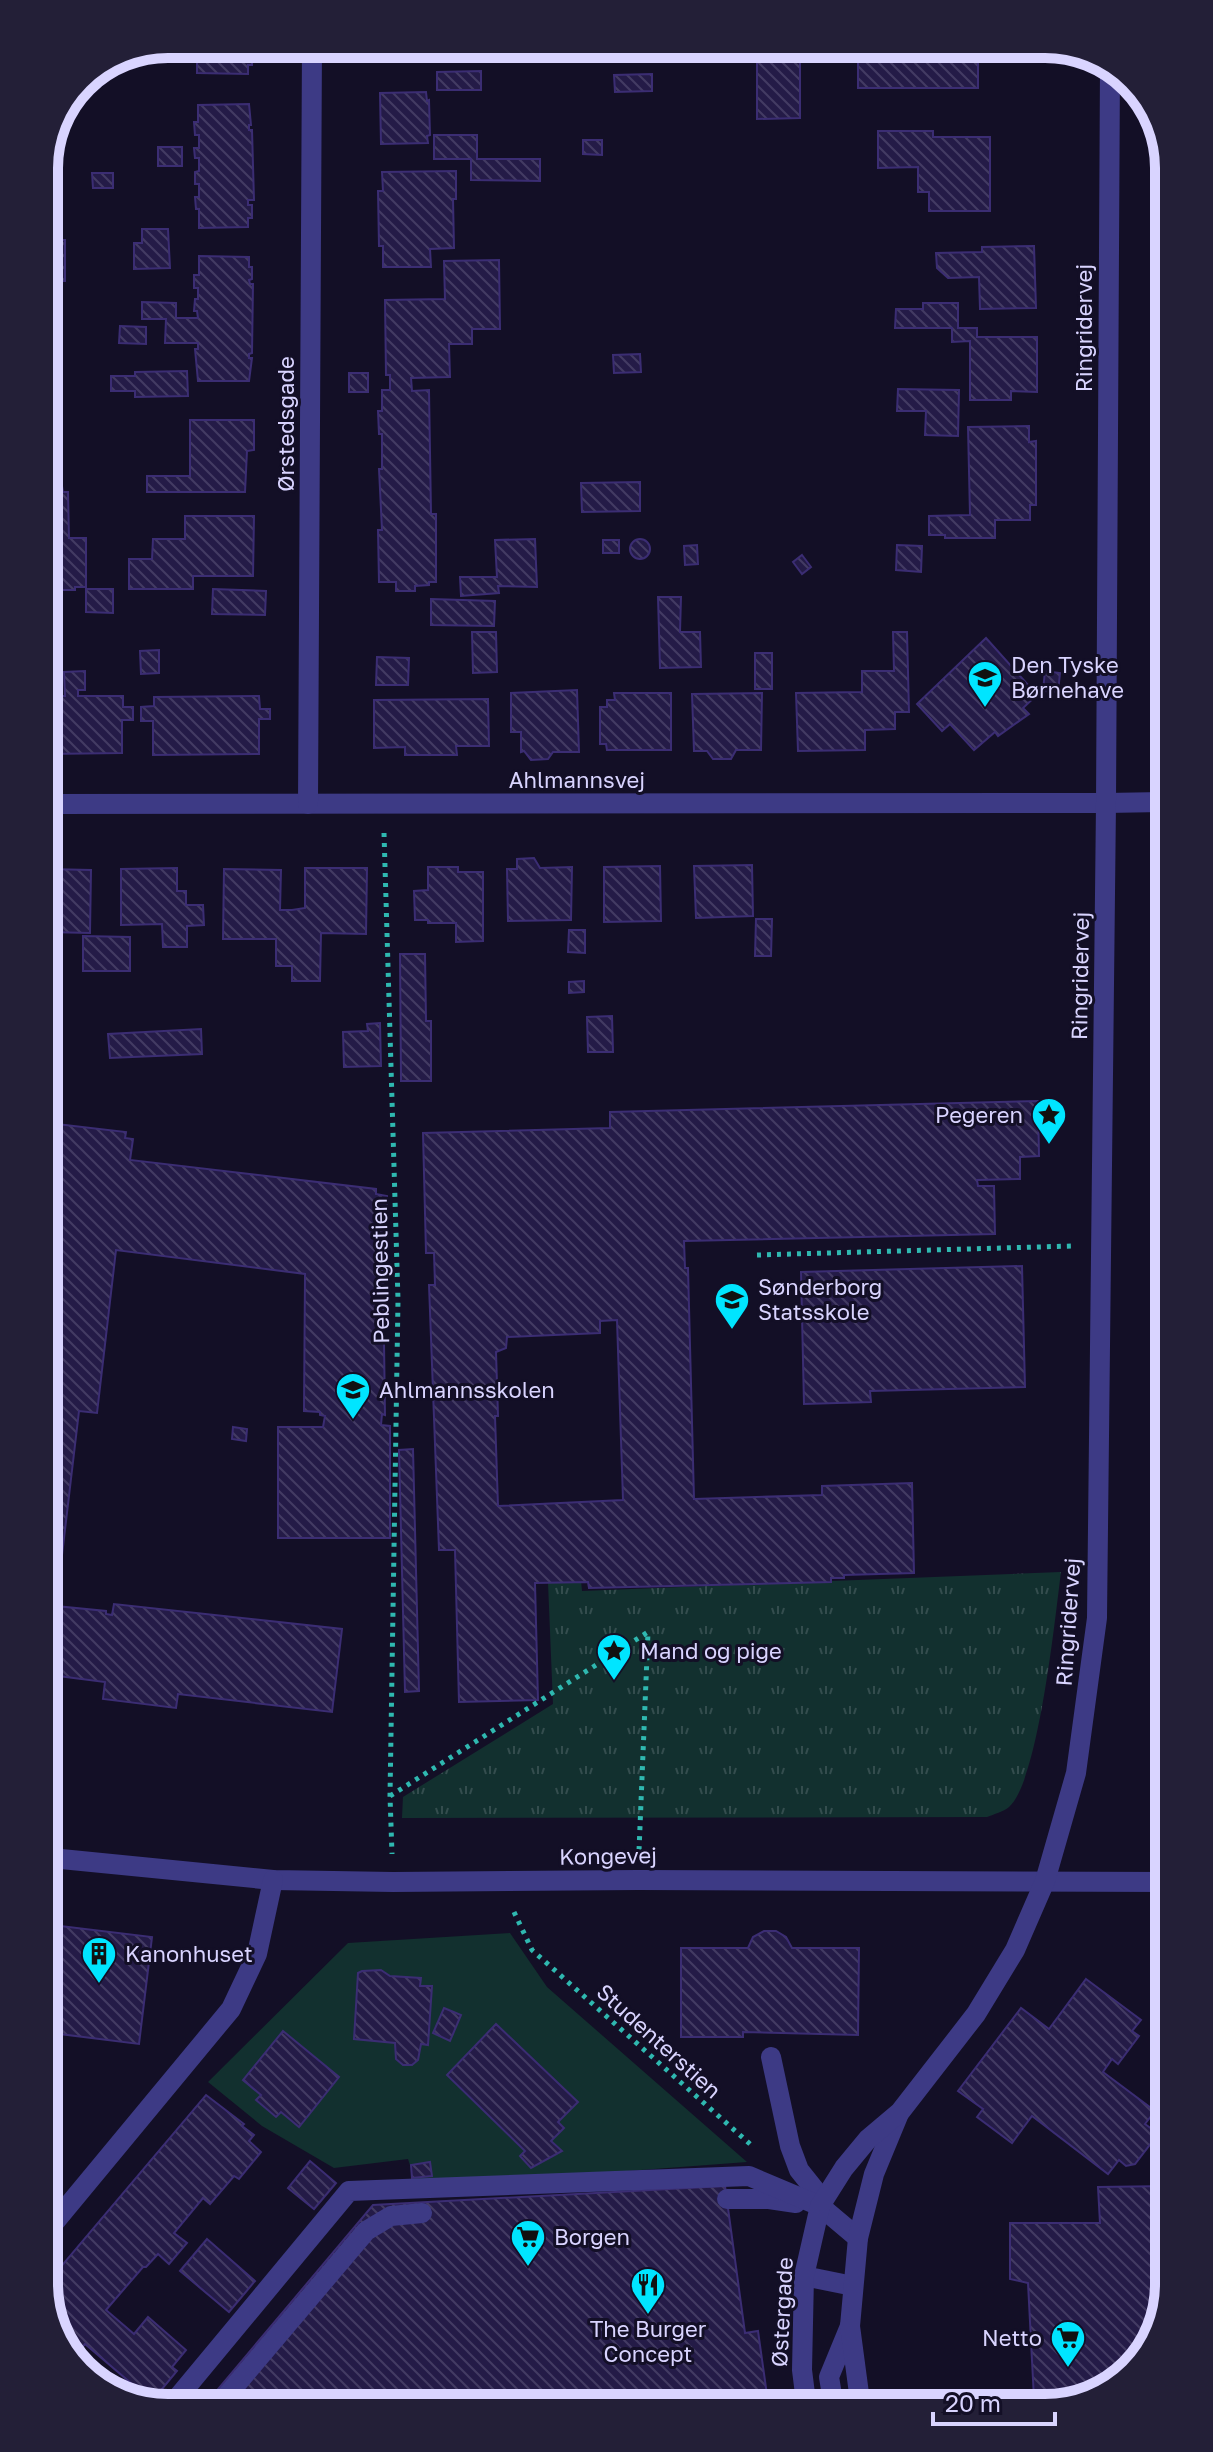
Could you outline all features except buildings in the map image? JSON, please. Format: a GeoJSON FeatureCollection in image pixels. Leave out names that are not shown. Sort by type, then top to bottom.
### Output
{"type":"FeatureCollection","features":[{"type":"Feature","properties":{"kind":"street","name":"Ørstedsgade"},"geometry":{"type":"LineString","coordinates":[[308,804],[312,58]]}},
{"type":"Feature","properties":{"kind":"street","name":"Ringridervej"},"geometry":{"type":"LineString","coordinates":[[1045,1881],[1076,1773],[1097,1618],[1110,80]]}},
{"type":"Feature","properties":{"kind":"street","name":"Ahlmannsvej"},"geometry":{"type":"LineString","coordinates":[[58,804],[1155,802]]}},
{"type":"Feature","properties":{"kind":"street","name":"Kongevej"},"geometry":{"type":"LineString","coordinates":[[58,1859],[273,1880],[1155,1882]]}},
{"type":"Feature","properties":{"kind":"street"},"geometry":{"type":"LineString","coordinates":[[58,2218],[231,2009],[257,1954],[273,1880]]}},
{"type":"Feature","properties":{"kind":"street","name":"Østergade"},"geometry":{"type":"LineString","coordinates":[[805,2394],[802,2370],[804,2276],[822,2203],[844,2168],[868,2139],[900,2112],[976,2014],[1015,1950],[1045,1881]]}},
{"type":"Feature","properties":{"kind":"street"},"geometry":{"type":"LineString","coordinates":[[771,2057],[790,2146],[799,2170],[822,2203],[858,2238]]}},
{"type":"Feature","properties":{"kind":"street","name":"Østergade"},"geometry":{"type":"LineString","coordinates":[[859,2394],[850,2326],[858,2238],[874,2174],[900,2112]]}},
{"type":"Feature","properties":{"kind":"street"},"geometry":{"type":"LineString","coordinates":[[181,2394],[349,2191],[749,2176],[822,2203]]}},
{"type":"Feature","properties":{"kind":"street"},"geometry":{"type":"LineString","coordinates":[[727,2199],[822,2203]]}},
{"type":"Feature","properties":{"kind":"street"},"geometry":{"type":"LineString","coordinates":[[228,2394],[366,2231],[391,2216],[422,2213]]}},
{"type":"Feature","properties":{"kind":"street"},"geometry":{"type":"LineString","coordinates":[[804,2276],[853,2286]]}},
{"type":"Feature","properties":{"kind":"street"},"geometry":{"type":"LineString","coordinates":[[832,2394],[829,2377],[850,2326]]}},
{"type":"Feature","properties":{"kind":"path","name":"Peblingestien"},"geometry":{"type":"LineString","coordinates":[[383,804],[398,1300],[390,1796],[393,1882]]}},
{"type":"Feature","properties":{"kind":"path"},"geometry":{"type":"LineString","coordinates":[[757,1255],[1101,1245]]}},
{"type":"Feature","properties":{"kind":"path"},"geometry":{"type":"LineString","coordinates":[[390,1796],[648,1632],[638,1880]]}},
{"type":"Feature","properties":{"kind":"path","name":"Studenterstien"},"geometry":{"type":"LineString","coordinates":[[500,1882],[532,1950],[757,2150]]}},
{"type":"Feature","properties":{"kind":"green space"},"geometry":{"type":"Polygon","coordinates":[[[1061,1572],[1044,1696],[1029,1765],[1020,1791],[1009,1807],[1001,1812],[987,1817],[402,1818],[403,1797],[553,1704],[548,1582],[581,1581],[582,1591],[1061,1572]]]}},
{"type":"Feature","properties":{"kind":"green space"},"geometry":{"type":"Polygon","coordinates":[[[510,1933],[547,1987],[747,2162],[417,2187],[408,2159],[334,2168],[262,2126],[208,2082],[348,1943],[510,1933]]]}},
{"type":"Feature","properties":{"kind":"place","name":"Den Tyske Børnehave"},"geometry":{"type":"Point","coordinates":[985,709]}},
{"type":"Feature","properties":{"kind":"place","name":"Pegeren"},"geometry":{"type":"Point","coordinates":[1049,1146]}},
{"type":"Feature","properties":{"kind":"place","name":"Sønderborg Statsskole"},"geometry":{"type":"Point","coordinates":[732,1331]}},
{"type":"Feature","properties":{"kind":"place","name":"Ahlmannsskolen"},"geometry":{"type":"Point","coordinates":[353,1421]}},
{"type":"Feature","properties":{"kind":"place","name":"Mand og pige"},"geometry":{"type":"Point","coordinates":[614,1682]}},
{"type":"Feature","properties":{"kind":"place","name":"Kanonhuset"},"geometry":{"type":"Point","coordinates":[99,1985]}},
{"type":"Feature","properties":{"kind":"place","name":"Borgen"},"geometry":{"type":"Point","coordinates":[528,2268]}},
{"type":"Feature","properties":{"kind":"place","name":"The Burger Concept"},"geometry":{"type":"Point","coordinates":[648,2316]}},
{"type":"Feature","properties":{"kind":"place","name":"Netto"},"geometry":{"type":"Point","coordinates":[1068,2369]}}]}
